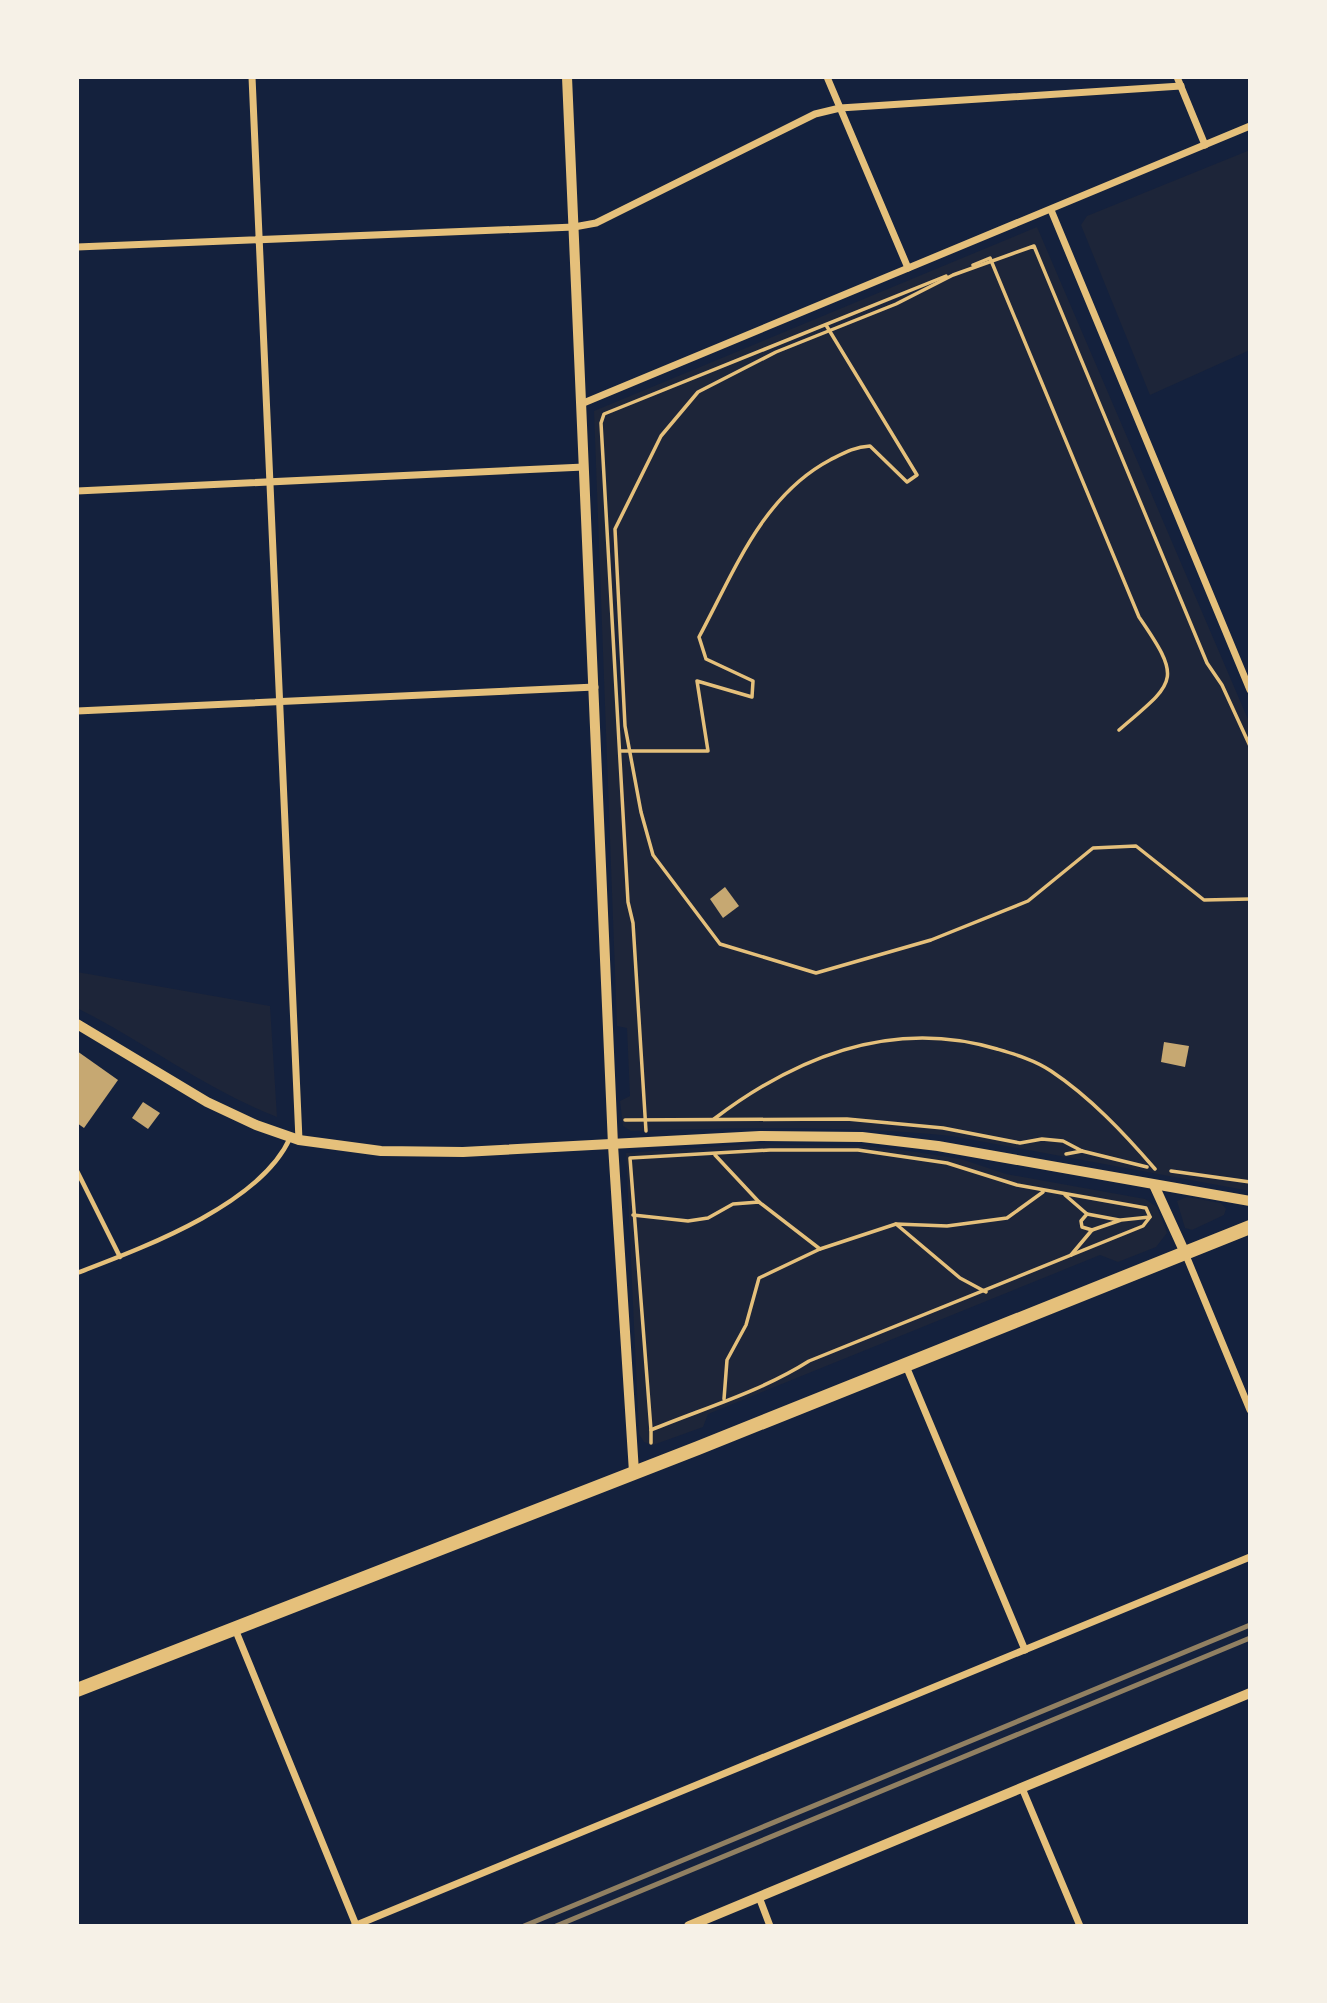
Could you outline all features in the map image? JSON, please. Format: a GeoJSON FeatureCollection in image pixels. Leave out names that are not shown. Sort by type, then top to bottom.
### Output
{"type":"FeatureCollection","features":[{"type":"Feature","properties":{"kind":"main road"},"geometry":{"type":"LineString","coordinates":[[77,1690],[906,1366],[1250,1227]]}},
{"type":"Feature","properties":{"kind":"street"},"geometry":{"type":"LineString","coordinates":[[252,77],[295,1138]]}},
{"type":"Feature","properties":{"kind":"street"},"geometry":{"type":"LineString","coordinates":[[567,77],[613,1145],[634,1472]]}},
{"type":"Feature","properties":{"kind":"street"},"geometry":{"type":"LineString","coordinates":[[827,77],[908,268]]}},
{"type":"Feature","properties":{"kind":"street"},"geometry":{"type":"LineString","coordinates":[[1177,77],[1205,145]]}},
{"type":"Feature","properties":{"kind":"street"},"geometry":{"type":"LineString","coordinates":[[77,247],[596,223],[815,114],[840,108],[1181,86]]}},
{"type":"Feature","properties":{"kind":"street"},"geometry":{"type":"LineString","coordinates":[[581,404],[1250,127]]}},
{"type":"Feature","properties":{"kind":"street"},"geometry":{"type":"LineString","coordinates":[[1051,210],[1250,690]]}},
{"type":"Feature","properties":{"kind":"street"},"geometry":{"type":"LineString","coordinates":[[77,491],[584,467]]}},
{"type":"Feature","properties":{"kind":"street"},"geometry":{"type":"LineString","coordinates":[[77,711],[595,687]]}},
{"type":"Feature","properties":{"kind":"street"},"geometry":{"type":"LineString","coordinates":[[77,1024],[207,1102],[256,1125],[295,1138],[381,1151],[463,1152],[699,1139],[819,1136],[898,1140],[1250,1201]]}},
{"type":"Feature","properties":{"kind":"street"},"geometry":{"type":"LineString","coordinates":[[1154,1185],[1250,1410]]}},
{"type":"Feature","properties":{"kind":"street"},"geometry":{"type":"LineString","coordinates":[[906,1366],[1025,1650]]}},
{"type":"Feature","properties":{"kind":"street"},"geometry":{"type":"LineString","coordinates":[[235,1628],[355,1926],[1250,1557]]}},
{"type":"Feature","properties":{"kind":"street"},"geometry":{"type":"LineString","coordinates":[[689,1926],[1250,1693]]}},
{"type":"Feature","properties":{"kind":"street"},"geometry":{"type":"LineString","coordinates":[[1022,1788],[1080,1926]]}},
{"type":"Feature","properties":{"kind":"street"},"geometry":{"type":"LineString","coordinates":[[759,1897],[770,1926]]}},
{"type":"Feature","properties":{"kind":"lane"},"geometry":{"type":"LineString","coordinates":[[77,1273],[196,1220],[250,1188],[282,1156],[295,1138]]}},
{"type":"Feature","properties":{"kind":"lane"},"geometry":{"type":"LineString","coordinates":[[77,1171],[120,1256]]}},
{"type":"Feature","properties":{"kind":"path"},"geometry":{"type":"LineString","coordinates":[[1250,746],[1222,685],[1207,663],[1034,246],[953,275],[896,304],[754,362],[698,392],[661,436],[615,529],[625,726],[653,855],[720,944],[816,972],[931,940],[1028,901],[1093,848],[1136,846],[1204,900],[1250,899]]}},
{"type":"Feature","properties":{"kind":"path"},"geometry":{"type":"LineString","coordinates":[[649,1157],[633,923],[628,902],[601,423],[604,414],[990,258],[1139,617],[1166,656],[1169,678],[1159,696],[1119,730]]}},
{"type":"Feature","properties":{"kind":"path"},"geometry":{"type":"LineString","coordinates":[[620,751],[708,751],[697,681],[752,697],[753,681],[706,659],[699,637],[765,514],[804,473],[855,447],[870,446],[907,482],[917,475],[826,325]]}},
{"type":"Feature","properties":{"kind":"path"},"geometry":{"type":"LineString","coordinates":[[699,1139],[725,1111],[761,1086],[800,1066],[840,1050],[880,1040],[930,1036],[975,1042],[1015,1054],[1049,1070],[1120,1130],[1155,1169],[1250,1182]]}},
{"type":"Feature","properties":{"kind":"path"},"geometry":{"type":"LineString","coordinates":[[651,1443],[630,1158],[858,1150],[947,1163],[1044,1191],[1146,1208],[1150,1217]]}},
{"type":"Feature","properties":{"kind":"path"},"geometry":{"type":"LineString","coordinates":[[715,1154],[759,1202],[820,1249]]}},
{"type":"Feature","properties":{"kind":"path"},"geometry":{"type":"LineString","coordinates":[[723,1399],[727,1360],[747,1325],[759,1278],[820,1249],[896,1224],[947,1227],[1007,1218],[1044,1191]]}},
{"type":"Feature","properties":{"kind":"path"},"geometry":{"type":"LineString","coordinates":[[1063,1194],[1087,1214],[1121,1220]]}},
{"type":"Feature","properties":{"kind":"path"},"geometry":{"type":"LineString","coordinates":[[633,1215],[688,1221],[708,1218],[733,1204],[759,1202]]}},
{"type":"Feature","properties":{"kind":"path"},"geometry":{"type":"LineString","coordinates":[[1087,1214],[1081,1221],[1082,1227],[1092,1230]]}},
{"type":"Feature","properties":{"kind":"path"},"geometry":{"type":"LineString","coordinates":[[651,1430],[723,1399],[767,1386],[809,1361],[986,1292],[1143,1226],[1150,1217]]}},
{"type":"Feature","properties":{"kind":"path"},"geometry":{"type":"LineString","coordinates":[[1068,1258],[1092,1230],[1121,1220],[1150,1217]]}},
{"type":"Feature","properties":{"kind":"path"},"geometry":{"type":"LineString","coordinates":[[896,1224],[960,1278],[986,1292]]}},
{"type":"Feature","properties":{"kind":"shaded area"},"geometry":{"type":"Polygon","coordinates":[[[1250,150],[1250,350],[1150,395],[1081,225],[1087,216],[1250,150]]]}},
{"type":"Feature","properties":{"kind":"shaded area"},"geometry":{"type":"Polygon","coordinates":[[[1037,227],[1250,724],[1250,1191],[952,1136],[832,1129],[631,1131],[623,1126],[620,1101],[630,1096],[627,1028],[617,1026],[594,411],[1037,227]]]}},
{"type":"Feature","properties":{"kind":"shaded area"},"geometry":{"type":"Polygon","coordinates":[[[77,972],[270,1006],[277,1117],[225,1093],[77,1008],[77,972]]]}},
{"type":"Feature","properties":{"kind":"shaded area"},"geometry":{"type":"Polygon","coordinates":[[[751,1144],[866,1146],[961,1159],[1006,1174],[1145,1199],[1157,1207],[1167,1233],[1156,1247],[1118,1262],[1100,1255],[708,1414],[703,1427],[653,1445],[644,1442],[639,1434],[626,1153],[751,1144]]]}},
{"type":"Feature","properties":{"kind":"shaded area"},"geometry":{"type":"Polygon","coordinates":[[[1187,1197],[1221,1203],[1226,1209],[1224,1215],[1192,1230],[1185,1228],[1177,1201],[1187,1197]]]}},
{"type":"Feature","properties":{"kind":"building"},"geometry":{"type":"Polygon","coordinates":[[[725,887],[739,906],[723,918],[710,899],[725,887]]]}},
{"type":"Feature","properties":{"kind":"building"},"geometry":{"type":"Polygon","coordinates":[[[1164,1042],[1189,1046],[1185,1067],[1161,1062],[1164,1042]]]}},
{"type":"Feature","properties":{"kind":"building"},"geometry":{"type":"Polygon","coordinates":[[[77,1051],[118,1080],[84,1128],[77,1123],[77,1051]]]}},
{"type":"Feature","properties":{"kind":"building"},"geometry":{"type":"Polygon","coordinates":[[[143,1102],[160,1113],[148,1129],[132,1118],[143,1102]]]}},
{"type":"Feature","properties":{"kind":"railway"},"geometry":{"type":"LineString","coordinates":[[524,1926],[1250,1625]]}},
{"type":"Feature","properties":{"kind":"railway"},"geometry":{"type":"LineString","coordinates":[[556,1926],[1250,1638]]}}]}
